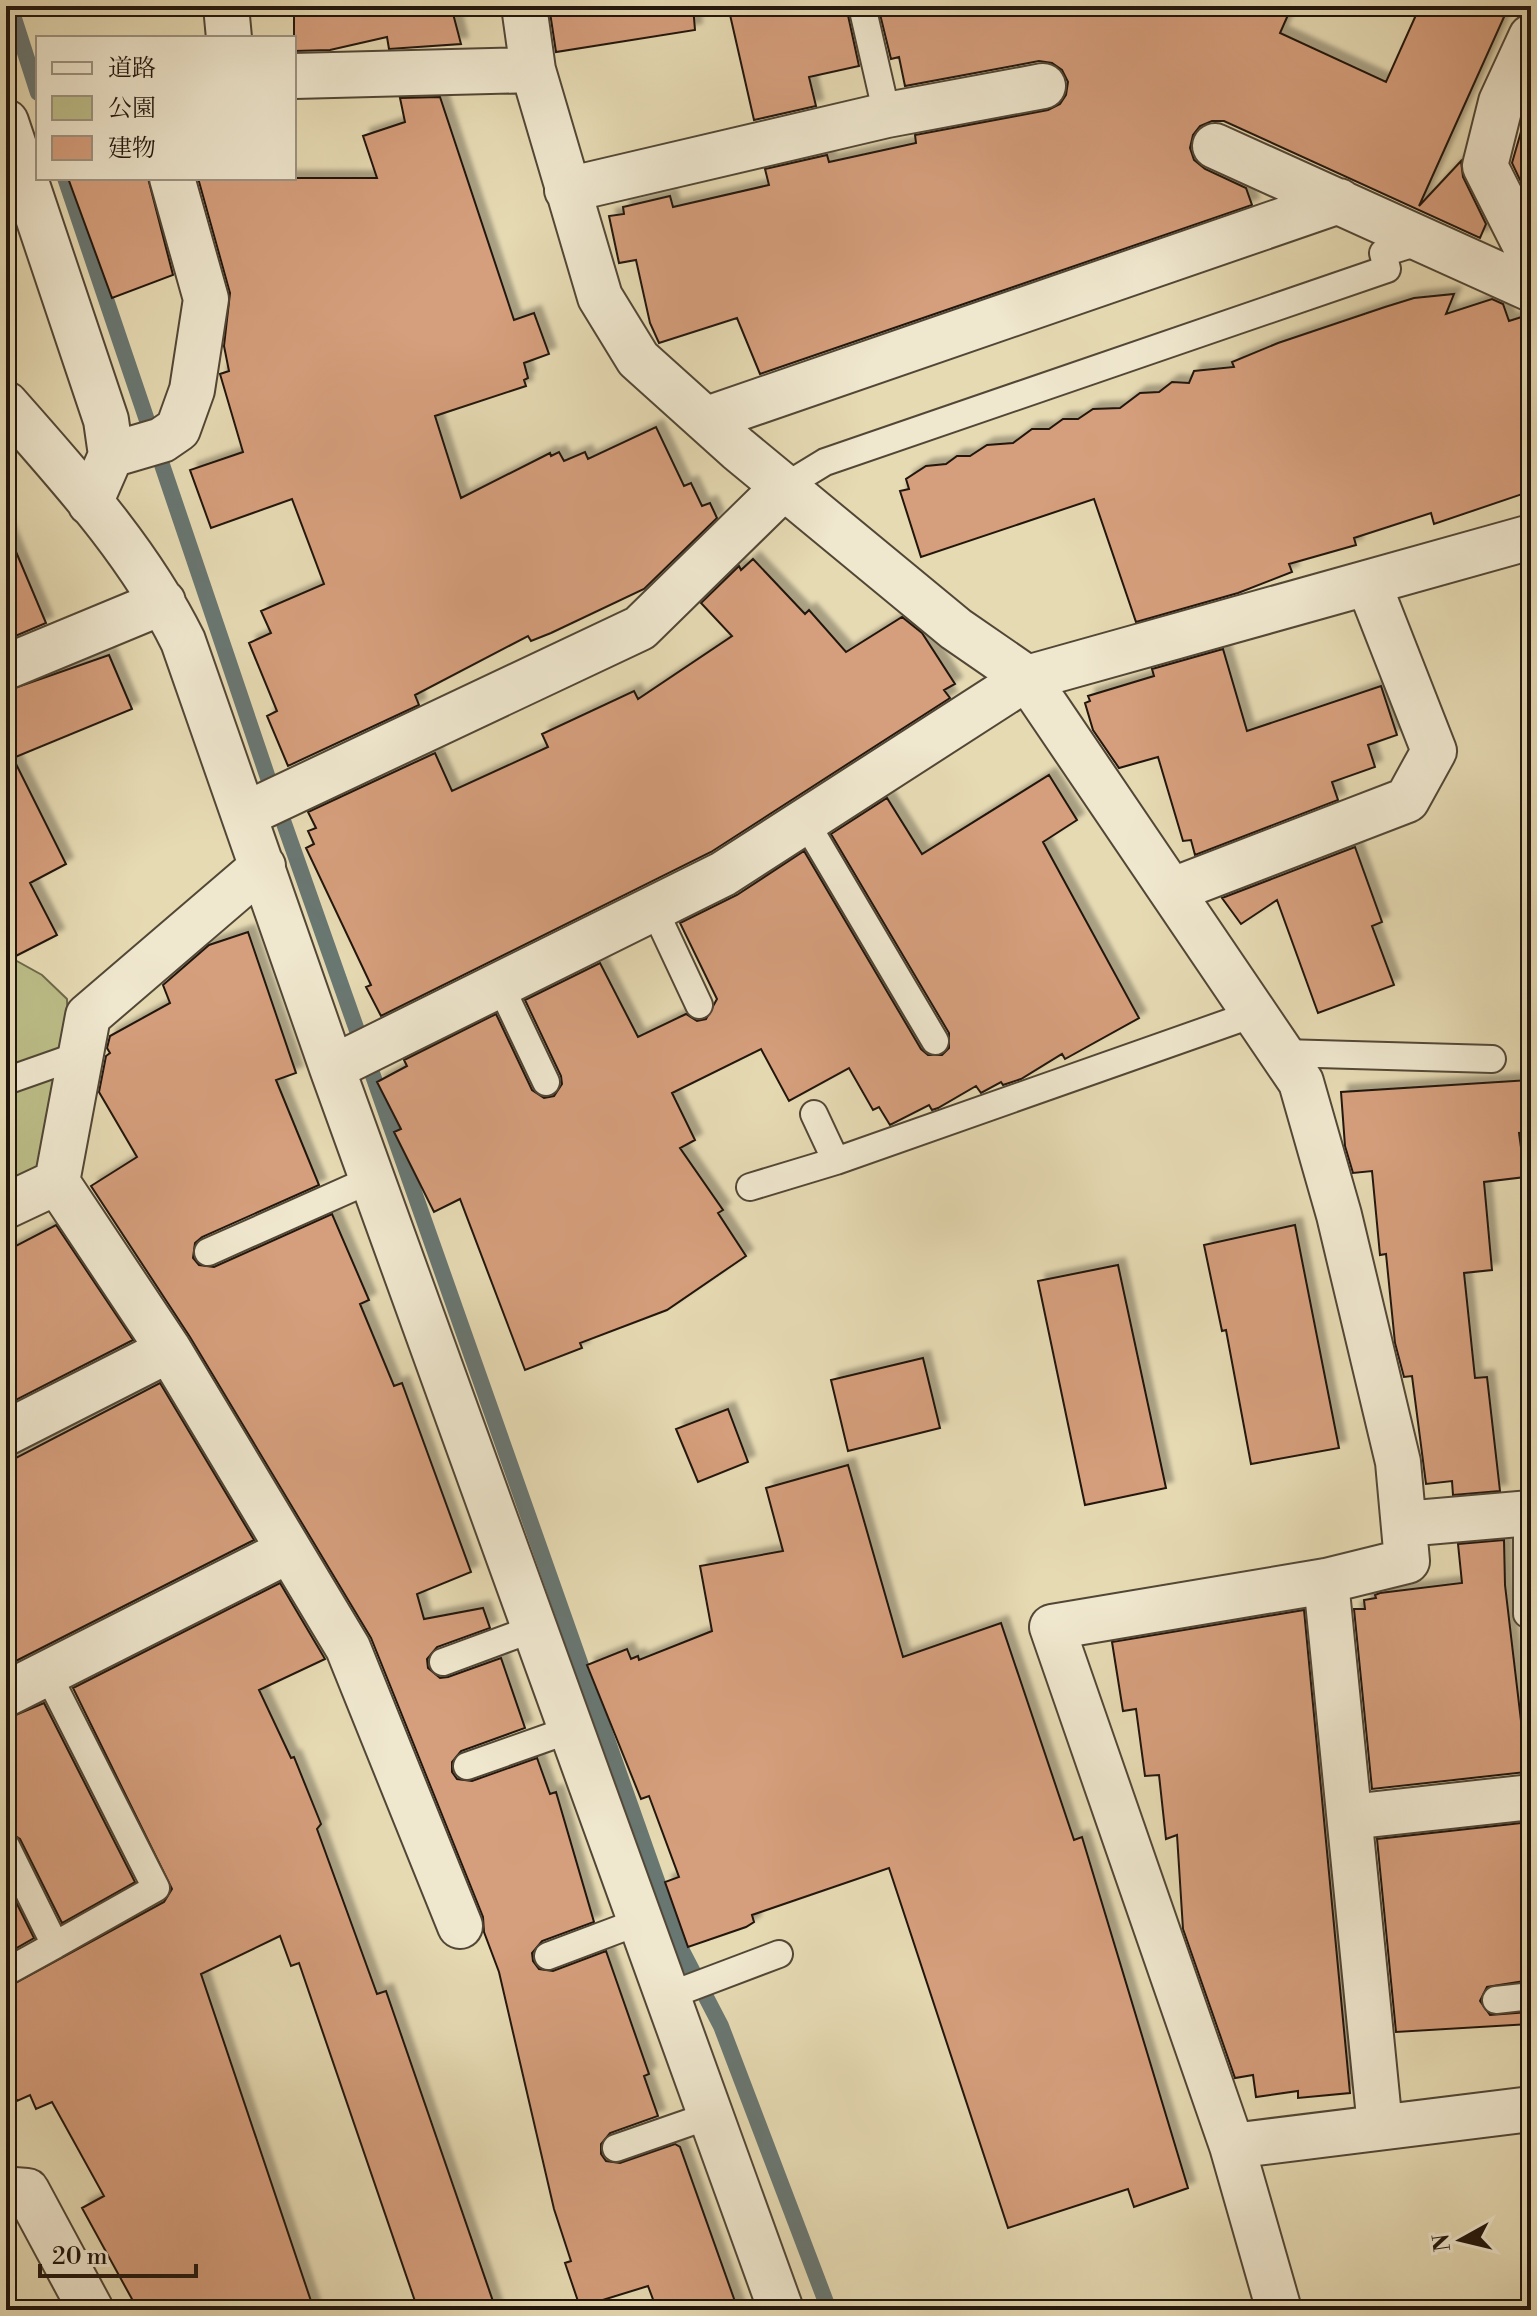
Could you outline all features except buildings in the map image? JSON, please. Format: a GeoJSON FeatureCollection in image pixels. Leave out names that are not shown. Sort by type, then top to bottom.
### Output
{"type":"FeatureCollection","features":[{"type":"Feature","properties":{"kind":"street"},"geometry":{"type":"LineString","coordinates":[[226,6],[229,36]]}},
{"type":"Feature","properties":{"kind":"street"},"geometry":{"type":"LineString","coordinates":[[524,6],[533,70],[600,297],[638,359],[784,487],[956,629],[1027,678],[1301,1082],[1339,1215],[1398,1462],[1407,1561],[1326,1581],[1052,1627],[1232,2146],[1279,2310]]}},
{"type":"Feature","properties":{"kind":"street"},"geometry":{"type":"LineString","coordinates":[[1531,37],[1501,102],[1485,166],[1531,257]]}},
{"type":"Feature","properties":{"kind":"street"},"geometry":{"type":"LineString","coordinates":[[296,76],[533,70]]}},
{"type":"Feature","properties":{"kind":"street"},"geometry":{"type":"LineString","coordinates":[[567,190],[887,115],[1043,86]]}},
{"type":"Feature","properties":{"kind":"street"},"geometry":{"type":"LineString","coordinates":[[6,122],[106,420],[111,455],[90,503]]}},
{"type":"Feature","properties":{"kind":"street"},"geometry":{"type":"LineString","coordinates":[[1215,146],[1531,289]]}},
{"type":"Feature","properties":{"kind":"street"},"geometry":{"type":"LineString","coordinates":[[111,455],[162,440],[178,429],[192,390],[206,299],[173,180]]}},
{"type":"Feature","properties":{"kind":"street"},"geometry":{"type":"LineString","coordinates":[[707,419],[1339,201]]}},
{"type":"Feature","properties":{"kind":"street"},"geometry":{"type":"LineString","coordinates":[[6,404],[130,552],[163,602],[203,691],[332,1068],[781,2310]]}},
{"type":"Feature","properties":{"kind":"street"},"geometry":{"type":"LineString","coordinates":[[244,815],[640,628],[784,487]]}},
{"type":"Feature","properties":{"kind":"street"},"geometry":{"type":"LineString","coordinates":[[332,1068],[723,874],[1027,678],[1369,585],[1531,537]]}},
{"type":"Feature","properties":{"kind":"street"},"geometry":{"type":"LineString","coordinates":[[1173,890],[1233,864],[1341,828],[1407,800],[1434,751],[1369,585]]}},
{"type":"Feature","properties":{"kind":"street"},"geometry":{"type":"LineString","coordinates":[[6,667],[163,602]]}},
{"type":"Feature","properties":{"kind":"street"},"geometry":{"type":"LineString","coordinates":[[263,866],[88,1016],[57,1182],[169,1350],[348,1648],[460,1926]]}},
{"type":"Feature","properties":{"kind":"street"},"geometry":{"type":"LineString","coordinates":[[6,1206],[57,1182]]}},
{"type":"Feature","properties":{"kind":"street"},"geometry":{"type":"LineString","coordinates":[[6,1433],[169,1350]]}},
{"type":"Feature","properties":{"kind":"street"},"geometry":{"type":"LineString","coordinates":[[1404,1524],[1529,1513]]}},
{"type":"Feature","properties":{"kind":"street"},"geometry":{"type":"LineString","coordinates":[[6,1694],[288,1551]]}},
{"type":"Feature","properties":{"kind":"street"},"geometry":{"type":"LineString","coordinates":[[1326,1581],[1380,2127]]}},
{"type":"Feature","properties":{"kind":"street"},"geometry":{"type":"LineString","coordinates":[[1350,1817],[1531,1797]]}},
{"type":"Feature","properties":{"kind":"street"},"geometry":{"type":"LineString","coordinates":[[1232,2146],[1531,2109]]}},
{"type":"Feature","properties":{"kind":"street"},"geometry":{"type":"LineString","coordinates":[[6,2194],[14,2190],[27,2191],[91,2310]]}},
{"type":"Feature","properties":{"kind":"lane"},"geometry":{"type":"LineString","coordinates":[[862,6],[887,115]]}},
{"type":"Feature","properties":{"kind":"lane"},"geometry":{"type":"LineString","coordinates":[[784,487],[825,462],[1387,269],[1383,253],[1425,240]]}},
{"type":"Feature","properties":{"kind":"lane"},"geometry":{"type":"LineString","coordinates":[[806,823],[935,1041]]}},
{"type":"Feature","properties":{"kind":"lane"},"geometry":{"type":"LineString","coordinates":[[654,909],[699,1005]]}},
{"type":"Feature","properties":{"kind":"lane"},"geometry":{"type":"LineString","coordinates":[[500,985],[546,1082]]}},
{"type":"Feature","properties":{"kind":"lane"},"geometry":{"type":"LineString","coordinates":[[750,1187],[836,1161],[1256,1013]]}},
{"type":"Feature","properties":{"kind":"lane"},"geometry":{"type":"LineString","coordinates":[[1283,1053],[1492,1059]]}},
{"type":"Feature","properties":{"kind":"lane"},"geometry":{"type":"LineString","coordinates":[[6,1081],[80,1055]]}},
{"type":"Feature","properties":{"kind":"lane"},"geometry":{"type":"LineString","coordinates":[[814,1114],[836,1161]]}},
{"type":"Feature","properties":{"kind":"lane"},"geometry":{"type":"LineString","coordinates":[[208,1252],[372,1179]]}},
{"type":"Feature","properties":{"kind":"lane"},"geometry":{"type":"LineString","coordinates":[[1527,1614],[1529,1513]]}},
{"type":"Feature","properties":{"kind":"lane"},"geometry":{"type":"LineString","coordinates":[[443,1662],[535,1628]]}},
{"type":"Feature","properties":{"kind":"lane"},"geometry":{"type":"LineString","coordinates":[[6,1972],[156,1888],[47,1673]]}},
{"type":"Feature","properties":{"kind":"lane"},"geometry":{"type":"LineString","coordinates":[[467,1766],[572,1729]]}},
{"type":"Feature","properties":{"kind":"lane"},"geometry":{"type":"LineString","coordinates":[[6,1846],[55,1945]]}},
{"type":"Feature","properties":{"kind":"lane"},"geometry":{"type":"LineString","coordinates":[[548,1956],[641,1921]]}},
{"type":"Feature","properties":{"kind":"lane"},"geometry":{"type":"LineString","coordinates":[[668,1996],[779,1954]]}},
{"type":"Feature","properties":{"kind":"lane"},"geometry":{"type":"LineString","coordinates":[[1496,2000],[1531,1996]]}},
{"type":"Feature","properties":{"kind":"lane"},"geometry":{"type":"LineString","coordinates":[[616,2148],[711,2115]]}},
{"type":"Feature","properties":{"kind":"green space"},"geometry":{"type":"Polygon","coordinates":[[[6,955],[42,975],[67,999],[68,1032],[48,1154],[29,1176],[6,1185],[6,955]]]}},
{"type":"Feature","properties":{"kind":"waterway"},"geometry":{"type":"LineString","coordinates":[[10,6],[36,87]]}},
{"type":"Feature","properties":{"kind":"waterway"},"geometry":{"type":"LineString","coordinates":[[66,180],[268,778],[681,1949],[721,2026],[829,2310]]}}]}
